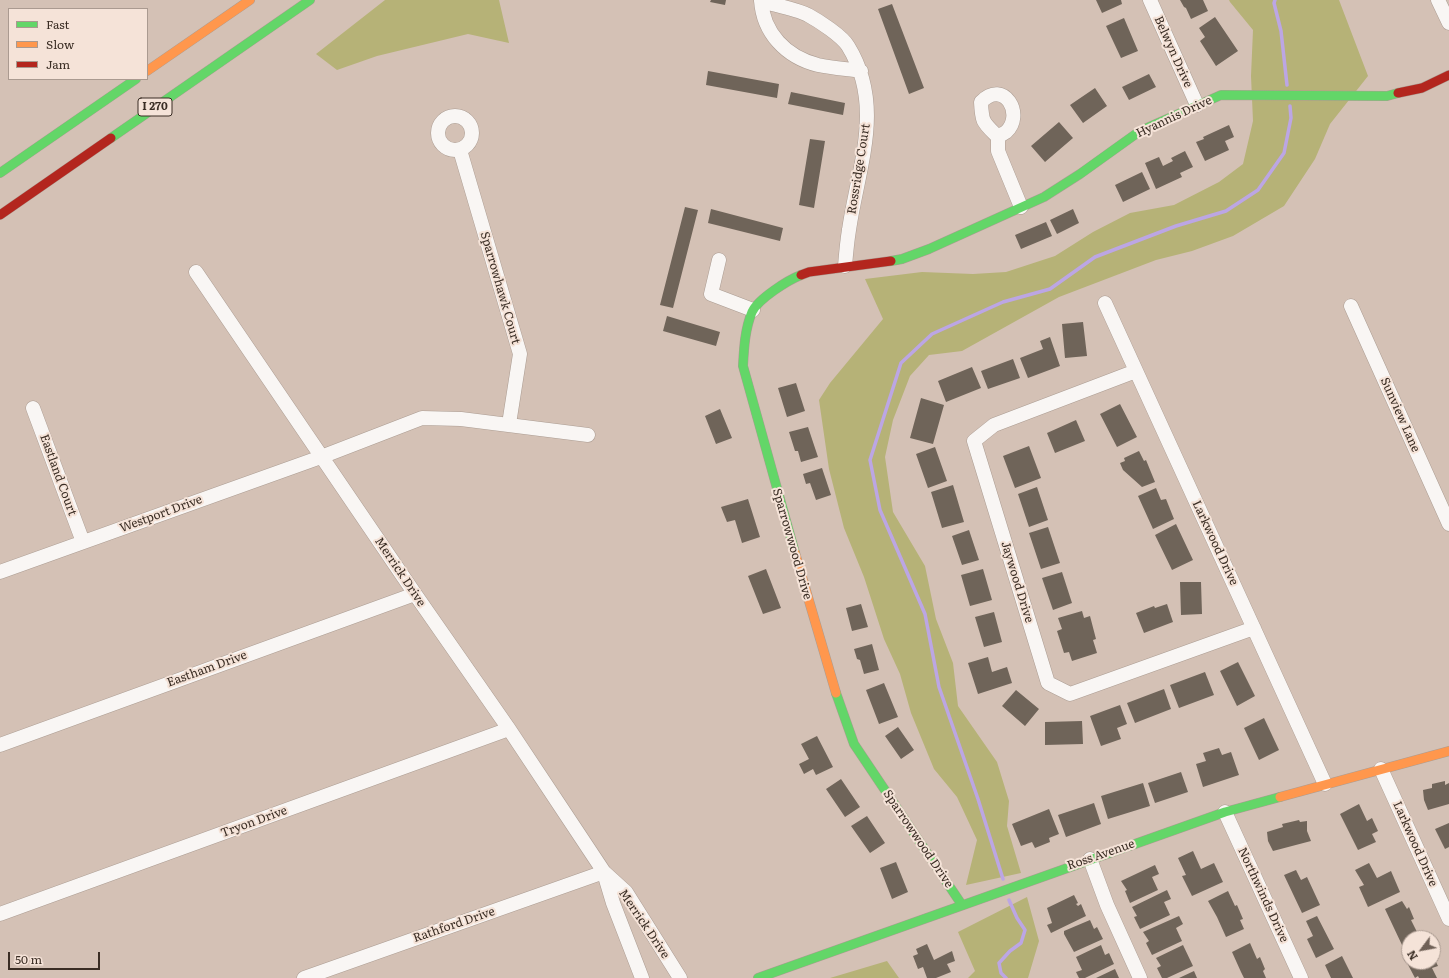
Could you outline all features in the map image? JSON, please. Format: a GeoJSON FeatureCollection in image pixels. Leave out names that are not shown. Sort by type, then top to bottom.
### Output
{"type":"FeatureCollection","features":[{"type":"Feature","properties":{"kind":"main road"},"geometry":{"type":"LineString","coordinates":[[148,70],[250,0]]}},
{"type":"Feature","properties":{"kind":"main road","name":"I 270"},"geometry":{"type":"LineString","coordinates":[[0,215],[310,0]]}},
{"type":"Feature","properties":{"kind":"main road","name":"Hyannis Drive"},"geometry":{"type":"LineString","coordinates":[[902,259],[929,249],[1021,206],[1044,197],[1080,174],[1140,131],[1221,95],[1387,96],[1422,88],[1449,75]]}},
{"type":"Feature","properties":{"kind":"main road","name":"I 270"},"geometry":{"type":"LineString","coordinates":[[0,173],[135,80]]}},
{"type":"Feature","properties":{"kind":"main road","name":"Sparrowwood Drive"},"geometry":{"type":"LineString","coordinates":[[902,259],[809,272],[790,279],[770,293],[753,310],[745,337],[743,366],[818,634],[839,704],[854,744],[962,905]]}},
{"type":"Feature","properties":{"kind":"main road","name":"Ross Avenue"},"geometry":{"type":"LineString","coordinates":[[758,978],[1225,812],[1449,751]]}},
{"type":"Feature","properties":{"kind":"street","name":"Rossridge Court"},"geometry":{"type":"LineString","coordinates":[[845,266],[848,230],[867,133],[867,100],[861,71],[847,45],[828,28],[806,14],[761,0],[764,18],[782,47],[798,58],[817,64],[861,71]]}},
{"type":"Feature","properties":{"kind":"street","name":"Belwyn Drive"},"geometry":{"type":"LineString","coordinates":[[1150,0],[1197,105]]}},
{"type":"Feature","properties":{"kind":"street"},"geometry":{"type":"LineString","coordinates":[[1438,0],[1449,23]]}},
{"type":"Feature","properties":{"kind":"street"},"geometry":{"type":"LineString","coordinates":[[998,137],[998,151],[1021,206]]}},
{"type":"Feature","properties":{"kind":"street","name":"Sparrowhawk Court"},"geometry":{"type":"LineString","coordinates":[[460,150],[520,354],[509,424]]}},
{"type":"Feature","properties":{"kind":"street"},"geometry":{"type":"LineString","coordinates":[[719,260],[711,294],[753,310]]}},
{"type":"Feature","properties":{"kind":"street","name":"Merrick Drive"},"geometry":{"type":"LineString","coordinates":[[196,272],[414,594],[509,729],[604,872],[626,892],[680,978]]}},
{"type":"Feature","properties":{"kind":"street","name":"Larkwood Drive"},"geometry":{"type":"LineString","coordinates":[[1105,303],[1325,784]]}},
{"type":"Feature","properties":{"kind":"street","name":"Sunview Lane"},"geometry":{"type":"LineString","coordinates":[[1351,306],[1449,524]]}},
{"type":"Feature","properties":{"kind":"street","name":"Jaywood Drive"},"geometry":{"type":"LineString","coordinates":[[1136,371],[994,425],[974,441],[1048,683],[1070,694],[1254,628]]}},
{"type":"Feature","properties":{"kind":"street","name":"Eastland Court"},"geometry":{"type":"LineString","coordinates":[[33,408],[83,542]]}},
{"type":"Feature","properties":{"kind":"street"},"geometry":{"type":"LineString","coordinates":[[321,457],[422,418],[461,419],[588,435]]}},
{"type":"Feature","properties":{"kind":"street","name":"Westport Drive"},"geometry":{"type":"LineString","coordinates":[[0,572],[321,457]]}},
{"type":"Feature","properties":{"kind":"street","name":"Eastham Drive"},"geometry":{"type":"LineString","coordinates":[[0,745],[414,594]]}},
{"type":"Feature","properties":{"kind":"street","name":"Tryon Drive"},"geometry":{"type":"LineString","coordinates":[[0,914],[509,729]]}},
{"type":"Feature","properties":{"kind":"street","name":"Larkwood Drive"},"geometry":{"type":"LineString","coordinates":[[1381,769],[1449,919]]}},
{"type":"Feature","properties":{"kind":"street","name":"Northwinds Drive"},"geometry":{"type":"LineString","coordinates":[[1225,812],[1301,978]]}},
{"type":"Feature","properties":{"kind":"street"},"geometry":{"type":"LineString","coordinates":[[1090,859],[1107,905],[1140,978]]}},
{"type":"Feature","properties":{"kind":"street","name":"Merrick Drive"},"geometry":{"type":"LineString","coordinates":[[604,872],[613,903],[642,978]]}},
{"type":"Feature","properties":{"kind":"street","name":"Rathford Drive"},"geometry":{"type":"LineString","coordinates":[[304,978],[604,872]]}},
{"type":"Feature","properties":{"kind":"shaded area"},"geometry":{"type":"Polygon","coordinates":[[[385,0],[499,0],[509,43],[468,34],[377,56],[337,70],[316,54],[385,0]]]}},
{"type":"Feature","properties":{"kind":"shaded area"},"geometry":{"type":"Polygon","coordinates":[[[1229,0],[1339,0],[1368,76],[1330,124],[1315,159],[1284,206],[1233,236],[1192,251],[1156,260],[1059,297],[962,351],[929,355],[910,376],[893,420],[885,457],[893,512],[925,566],[936,619],[953,663],[958,706],[997,762],[1009,801],[1007,826],[1021,873],[966,885],[977,840],[957,797],[934,769],[911,713],[900,674],[884,639],[864,577],[844,528],[829,469],[819,400],[830,383],[883,319],[865,279],[922,272],[973,274],[1006,272],[1055,256],[1093,232],[1130,213],[1174,205],[1219,182],[1243,164],[1253,121],[1251,76],[1253,30],[1229,0]]]}},
{"type":"Feature","properties":{"kind":"shaded area"},"geometry":{"type":"Polygon","coordinates":[[[1027,897],[1039,941],[1028,978],[968,978],[975,971],[958,932],[1027,897]]]}},
{"type":"Feature","properties":{"kind":"shaded area"},"geometry":{"type":"Polygon","coordinates":[[[887,961],[899,978],[830,978],[887,961]]]}},
{"type":"Feature","properties":{"kind":"building"},"geometry":{"type":"Polygon","coordinates":[[[711,0],[726,0],[725,5],[710,2],[711,0]]]}},
{"type":"Feature","properties":{"kind":"building"},"geometry":{"type":"Polygon","coordinates":[[[1096,0],[1121,0],[1122,4],[1102,13],[1096,0]]]}},
{"type":"Feature","properties":{"kind":"building"},"geometry":{"type":"Polygon","coordinates":[[[1180,0],[1203,0],[1208,11],[1191,19],[1180,0]]]}},
{"type":"Feature","properties":{"kind":"building"},"geometry":{"type":"Polygon","coordinates":[[[892,4],[924,88],[909,94],[878,9],[892,4]]]}},
{"type":"Feature","properties":{"kind":"building"},"geometry":{"type":"Polygon","coordinates":[[[1215,17],[1238,51],[1216,66],[1200,41],[1205,37],[1199,28],[1215,17]]]}},
{"type":"Feature","properties":{"kind":"building"},"geometry":{"type":"Polygon","coordinates":[[[1124,18],[1138,51],[1121,58],[1106,26],[1124,18]]]}},
{"type":"Feature","properties":{"kind":"building"},"geometry":{"type":"Polygon","coordinates":[[[708,71],[779,84],[777,98],[706,85],[708,71]]]}},
{"type":"Feature","properties":{"kind":"building"},"geometry":{"type":"Polygon","coordinates":[[[1149,74],[1156,87],[1129,100],[1122,87],[1149,74]]]}},
{"type":"Feature","properties":{"kind":"building"},"geometry":{"type":"Polygon","coordinates":[[[1095,88],[1107,106],[1083,123],[1070,105],[1095,88]]]}},
{"type":"Feature","properties":{"kind":"building"},"geometry":{"type":"Polygon","coordinates":[[[791,92],[845,103],[843,115],[788,104],[791,92]]]}},
{"type":"Feature","properties":{"kind":"building"},"geometry":{"type":"Polygon","coordinates":[[[1059,122],[1073,138],[1045,162],[1031,146],[1059,122]]]}},
{"type":"Feature","properties":{"kind":"building"},"geometry":{"type":"Polygon","coordinates":[[[1229,125],[1234,137],[1225,141],[1229,150],[1205,161],[1196,142],[1204,139],[1203,137],[1229,125]]]}},
{"type":"Feature","properties":{"kind":"building"},"geometry":{"type":"Polygon","coordinates":[[[810,139],[825,141],[814,208],[799,205],[810,139]]]}},
{"type":"Feature","properties":{"kind":"building"},"geometry":{"type":"Polygon","coordinates":[[[1185,151],[1193,167],[1180,173],[1182,177],[1156,189],[1145,163],[1159,157],[1163,166],[1173,161],[1171,158],[1185,151]]]}},
{"type":"Feature","properties":{"kind":"building"},"geometry":{"type":"Polygon","coordinates":[[[1142,172],[1150,189],[1123,202],[1115,185],[1142,172]]]}},
{"type":"Feature","properties":{"kind":"building"},"geometry":{"type":"Polygon","coordinates":[[[685,207],[698,210],[673,308],[660,305],[685,207]]]}},
{"type":"Feature","properties":{"kind":"building"},"geometry":{"type":"Polygon","coordinates":[[[711,209],[783,228],[780,241],[708,223],[711,209]]]}},
{"type":"Feature","properties":{"kind":"building"},"geometry":{"type":"Polygon","coordinates":[[[1073,209],[1079,223],[1057,234],[1050,220],[1073,209]]]}},
{"type":"Feature","properties":{"kind":"building"},"geometry":{"type":"Polygon","coordinates":[[[1046,222],[1052,236],[1021,249],[1015,235],[1046,222]]]}},
{"type":"Feature","properties":{"kind":"building"},"geometry":{"type":"Polygon","coordinates":[[[667,316],[720,332],[716,346],[663,331],[667,316]]]}},
{"type":"Feature","properties":{"kind":"building"},"geometry":{"type":"Polygon","coordinates":[[[1083,322],[1087,356],[1065,358],[1062,324],[1083,322]]]}},
{"type":"Feature","properties":{"kind":"building"},"geometry":{"type":"Polygon","coordinates":[[[1050,337],[1060,366],[1028,378],[1020,358],[1043,349],[1040,341],[1050,337]]]}},
{"type":"Feature","properties":{"kind":"building"},"geometry":{"type":"Polygon","coordinates":[[[1013,359],[1020,378],[988,389],[981,371],[1013,359]]]}},
{"type":"Feature","properties":{"kind":"building"},"geometry":{"type":"Polygon","coordinates":[[[972,367],[981,388],[946,402],[938,381],[972,367]]]}},
{"type":"Feature","properties":{"kind":"building"},"geometry":{"type":"Polygon","coordinates":[[[796,383],[805,411],[787,417],[778,388],[796,383]]]}},
{"type":"Feature","properties":{"kind":"building"},"geometry":{"type":"Polygon","coordinates":[[[921,398],[944,405],[933,444],[910,438],[921,398]]]}},
{"type":"Feature","properties":{"kind":"building"},"geometry":{"type":"Polygon","coordinates":[[[1120,404],[1137,437],[1117,447],[1100,414],[1120,404]]]}},
{"type":"Feature","properties":{"kind":"building"},"geometry":{"type":"Polygon","coordinates":[[[720,409],[732,438],[716,444],[705,416],[720,409]]]}},
{"type":"Feature","properties":{"kind":"building"},"geometry":{"type":"Polygon","coordinates":[[[1076,420],[1085,441],[1055,453],[1047,433],[1076,420]]]}},
{"type":"Feature","properties":{"kind":"building"},"geometry":{"type":"Polygon","coordinates":[[[808,427],[818,457],[801,462],[798,451],[795,451],[789,432],[808,427]]]}},
{"type":"Feature","properties":{"kind":"building"},"geometry":{"type":"Polygon","coordinates":[[[1029,446],[1041,478],[1015,488],[1003,456],[1029,446]]]}},
{"type":"Feature","properties":{"kind":"building"},"geometry":{"type":"Polygon","coordinates":[[[935,447],[947,481],[928,488],[916,454],[935,447]]]}},
{"type":"Feature","properties":{"kind":"building"},"geometry":{"type":"Polygon","coordinates":[[[1139,451],[1144,461],[1146,460],[1155,482],[1142,487],[1123,470],[1120,463],[1125,461],[1124,458],[1139,451]]]}},
{"type":"Feature","properties":{"kind":"building"},"geometry":{"type":"Polygon","coordinates":[[[822,468],[831,495],[816,500],[810,483],[806,484],[803,474],[822,468]]]}},
{"type":"Feature","properties":{"kind":"building"},"geometry":{"type":"Polygon","coordinates":[[[953,485],[964,522],[942,528],[931,492],[953,485]]]}},
{"type":"Feature","properties":{"kind":"building"},"geometry":{"type":"Polygon","coordinates":[[[1037,487],[1048,520],[1029,527],[1018,494],[1037,487]]]}},
{"type":"Feature","properties":{"kind":"building"},"geometry":{"type":"Polygon","coordinates":[[[1156,488],[1161,500],[1166,499],[1174,519],[1153,529],[1138,496],[1156,488]]]}},
{"type":"Feature","properties":{"kind":"building"},"geometry":{"type":"Polygon","coordinates":[[[748,499],[760,537],[742,543],[735,520],[727,522],[721,507],[748,499]]]}},
{"type":"Feature","properties":{"kind":"building"},"geometry":{"type":"Polygon","coordinates":[[[1176,524],[1193,560],[1172,570],[1155,535],[1176,524]]]}},
{"type":"Feature","properties":{"kind":"building"},"geometry":{"type":"Polygon","coordinates":[[[1048,527],[1060,563],[1041,569],[1029,533],[1048,527]]]}},
{"type":"Feature","properties":{"kind":"building"},"geometry":{"type":"Polygon","coordinates":[[[969,530],[979,560],[962,565],[952,536],[969,530]]]}},
{"type":"Feature","properties":{"kind":"building"},"geometry":{"type":"Polygon","coordinates":[[[766,569],[781,608],[763,614],[748,576],[766,569]]]}},
{"type":"Feature","properties":{"kind":"building"},"geometry":{"type":"Polygon","coordinates":[[[983,569],[992,600],[970,606],[961,575],[983,569]]]}},
{"type":"Feature","properties":{"kind":"building"},"geometry":{"type":"Polygon","coordinates":[[[1062,572],[1072,603],[1053,610],[1042,578],[1062,572]]]}},
{"type":"Feature","properties":{"kind":"building"},"geometry":{"type":"Polygon","coordinates":[[[1180,582],[1201,582],[1202,614],[1181,615],[1180,582]]]}},
{"type":"Feature","properties":{"kind":"building"},"geometry":{"type":"Polygon","coordinates":[[[861,604],[868,627],[852,631],[846,608],[861,604]]]}},
{"type":"Feature","properties":{"kind":"building"},"geometry":{"type":"Polygon","coordinates":[[[1167,604],[1173,622],[1144,633],[1136,613],[1154,606],[1155,608],[1167,604]]]}},
{"type":"Feature","properties":{"kind":"building"},"geometry":{"type":"Polygon","coordinates":[[[1082,611],[1084,618],[1090,616],[1096,639],[1093,640],[1097,653],[1072,661],[1069,652],[1064,653],[1057,631],[1062,629],[1058,618],[1082,611]]]}},
{"type":"Feature","properties":{"kind":"building"},"geometry":{"type":"Polygon","coordinates":[[[994,612],[1002,642],[984,647],[975,617],[994,612]]]}},
{"type":"Feature","properties":{"kind":"building"},"geometry":{"type":"Polygon","coordinates":[[[872,644],[879,670],[864,674],[860,660],[857,659],[854,649],[872,644]]]}},
{"type":"Feature","properties":{"kind":"building"},"geometry":{"type":"Polygon","coordinates":[[[988,657],[992,672],[1007,667],[1012,683],[978,694],[968,663],[988,657]]]}},
{"type":"Feature","properties":{"kind":"building"},"geometry":{"type":"Polygon","coordinates":[[[1238,662],[1255,696],[1237,706],[1220,671],[1238,662]]]}},
{"type":"Feature","properties":{"kind":"building"},"geometry":{"type":"Polygon","coordinates":[[[1205,672],[1214,695],[1179,708],[1170,685],[1205,672]]]}},
{"type":"Feature","properties":{"kind":"building"},"geometry":{"type":"Polygon","coordinates":[[[884,683],[898,717],[879,724],[866,690],[884,683]]]}},
{"type":"Feature","properties":{"kind":"building"},"geometry":{"type":"Polygon","coordinates":[[[1164,689],[1171,709],[1135,723],[1127,703],[1164,689]]]}},
{"type":"Feature","properties":{"kind":"building"},"geometry":{"type":"Polygon","coordinates":[[[1016,690],[1039,709],[1025,726],[1002,706],[1016,690]]]}},
{"type":"Feature","properties":{"kind":"building"},"geometry":{"type":"Polygon","coordinates":[[[1120,705],[1127,724],[1117,728],[1121,739],[1101,746],[1090,716],[1120,705]]]}},
{"type":"Feature","properties":{"kind":"building"},"geometry":{"type":"Polygon","coordinates":[[[1264,718],[1279,750],[1259,760],[1244,728],[1264,718]]]}},
{"type":"Feature","properties":{"kind":"building"},"geometry":{"type":"Polygon","coordinates":[[[1082,721],[1083,744],[1045,745],[1045,722],[1082,721]]]}},
{"type":"Feature","properties":{"kind":"building"},"geometry":{"type":"Polygon","coordinates":[[[898,727],[914,750],[901,759],[885,736],[898,727]]]}},
{"type":"Feature","properties":{"kind":"building"},"geometry":{"type":"Polygon","coordinates":[[[817,736],[833,767],[816,775],[813,769],[804,774],[799,764],[809,759],[801,744],[817,736]]]}},
{"type":"Feature","properties":{"kind":"building"},"geometry":{"type":"Polygon","coordinates":[[[1219,748],[1222,755],[1231,752],[1239,775],[1203,787],[1196,764],[1206,761],[1203,753],[1219,748]]]}},
{"type":"Feature","properties":{"kind":"building"},"geometry":{"type":"Polygon","coordinates":[[[1181,772],[1188,792],[1155,803],[1148,783],[1181,772]]]}},
{"type":"Feature","properties":{"kind":"building"},"geometry":{"type":"Polygon","coordinates":[[[841,779],[860,807],[845,817],[826,789],[841,779]]]}},
{"type":"Feature","properties":{"kind":"building"},"geometry":{"type":"Polygon","coordinates":[[[1445,781],[1445,785],[1449,783],[1449,804],[1428,810],[1424,800],[1423,790],[1432,788],[1432,784],[1445,781]]]}},
{"type":"Feature","properties":{"kind":"building"},"geometry":{"type":"Polygon","coordinates":[[[1143,783],[1150,806],[1108,819],[1101,796],[1143,783]]]}},
{"type":"Feature","properties":{"kind":"building"},"geometry":{"type":"Polygon","coordinates":[[[1094,803],[1101,824],[1066,837],[1058,815],[1094,803]]]}},
{"type":"Feature","properties":{"kind":"building"},"geometry":{"type":"Polygon","coordinates":[[[1359,804],[1367,821],[1372,818],[1378,831],[1372,834],[1376,842],[1358,850],[1340,814],[1359,804]]]}},
{"type":"Feature","properties":{"kind":"building"},"geometry":{"type":"Polygon","coordinates":[[[1049,809],[1059,834],[1049,838],[1050,842],[1035,848],[1032,842],[1021,846],[1012,824],[1049,809]]]}},
{"type":"Feature","properties":{"kind":"building"},"geometry":{"type":"Polygon","coordinates":[[[867,816],[885,843],[870,853],[851,826],[867,816]]]}},
{"type":"Feature","properties":{"kind":"building"},"geometry":{"type":"Polygon","coordinates":[[[1299,820],[1300,822],[1307,821],[1307,831],[1311,841],[1273,851],[1268,841],[1267,832],[1283,827],[1282,824],[1299,820]]]}},
{"type":"Feature","properties":{"kind":"building"},"geometry":{"type":"Polygon","coordinates":[[[1449,823],[1449,847],[1445,849],[1435,829],[1449,823]]]}},
{"type":"Feature","properties":{"kind":"building"},"geometry":{"type":"Polygon","coordinates":[[[1193,851],[1201,869],[1214,863],[1223,882],[1192,896],[1182,876],[1186,875],[1178,858],[1193,851]]]}},
{"type":"Feature","properties":{"kind":"building"},"geometry":{"type":"Polygon","coordinates":[[[896,862],[908,892],[892,899],[880,868],[896,862]]]}},
{"type":"Feature","properties":{"kind":"building"},"geometry":{"type":"Polygon","coordinates":[[[1369,863],[1377,878],[1391,871],[1400,892],[1368,907],[1359,887],[1364,885],[1355,870],[1369,863]]]}},
{"type":"Feature","properties":{"kind":"building"},"geometry":{"type":"Polygon","coordinates":[[[1155,865],[1159,874],[1152,877],[1158,890],[1130,903],[1125,891],[1127,890],[1121,881],[1155,865]]]}},
{"type":"Feature","properties":{"kind":"building"},"geometry":{"type":"Polygon","coordinates":[[[1296,870],[1301,880],[1307,877],[1320,905],[1302,913],[1284,875],[1296,870]]]}},
{"type":"Feature","properties":{"kind":"building"},"geometry":{"type":"Polygon","coordinates":[[[1167,890],[1171,899],[1164,902],[1170,915],[1140,929],[1134,917],[1137,916],[1132,907],[1167,890]]]}},
{"type":"Feature","properties":{"kind":"building"},"geometry":{"type":"Polygon","coordinates":[[[1228,891],[1235,906],[1237,905],[1243,919],[1240,920],[1244,929],[1226,937],[1208,901],[1228,891]]]}},
{"type":"Feature","properties":{"kind":"building"},"geometry":{"type":"Polygon","coordinates":[[[1074,895],[1078,903],[1076,904],[1078,906],[1081,904],[1086,916],[1051,933],[1047,925],[1052,923],[1047,908],[1074,895]]]}},
{"type":"Feature","properties":{"kind":"building"},"geometry":{"type":"Polygon","coordinates":[[[1402,901],[1407,909],[1409,907],[1414,919],[1411,920],[1416,930],[1401,930],[1401,943],[1385,909],[1402,901]]]}},
{"type":"Feature","properties":{"kind":"building"},"geometry":{"type":"Polygon","coordinates":[[[1179,916],[1183,924],[1176,928],[1182,941],[1152,955],[1146,943],[1149,941],[1143,932],[1179,916]]]}},
{"type":"Feature","properties":{"kind":"building"},"geometry":{"type":"Polygon","coordinates":[[[1317,916],[1334,949],[1316,958],[1307,939],[1313,936],[1306,921],[1317,916]]]}},
{"type":"Feature","properties":{"kind":"building"},"geometry":{"type":"Polygon","coordinates":[[[1090,920],[1094,929],[1097,927],[1103,939],[1074,952],[1064,934],[1064,931],[1090,920]]]}},
{"type":"Feature","properties":{"kind":"building"},"geometry":{"type":"Polygon","coordinates":[[[1250,943],[1257,959],[1260,957],[1265,969],[1263,971],[1266,978],[1244,978],[1241,972],[1232,952],[1250,943]]]}},
{"type":"Feature","properties":{"kind":"building"},"geometry":{"type":"Polygon","coordinates":[[[927,944],[934,960],[952,951],[955,961],[947,964],[951,972],[936,978],[927,978],[923,967],[918,969],[913,956],[918,954],[916,949],[927,944]]]}},
{"type":"Feature","properties":{"kind":"building"},"geometry":{"type":"Polygon","coordinates":[[[1101,945],[1105,955],[1109,953],[1114,964],[1085,978],[1079,978],[1076,972],[1082,970],[1076,957],[1101,945]]]}},
{"type":"Feature","properties":{"kind":"building"},"geometry":{"type":"Polygon","coordinates":[[[1183,945],[1193,966],[1167,978],[1162,978],[1157,968],[1161,966],[1156,958],[1183,945]]]}},
{"type":"Feature","properties":{"kind":"building"},"geometry":{"type":"Polygon","coordinates":[[[1342,956],[1353,978],[1331,978],[1325,965],[1342,956]]]}},
{"type":"Feature","properties":{"kind":"building"},"geometry":{"type":"Polygon","coordinates":[[[1115,969],[1119,978],[1096,978],[1115,969]]]}},
{"type":"Feature","properties":{"kind":"building"},"geometry":{"type":"Polygon","coordinates":[[[1411,970],[1433,970],[1437,978],[1419,978],[1418,976],[1415,978],[1411,970]]]}},
{"type":"Feature","properties":{"kind":"building"},"geometry":{"type":"Polygon","coordinates":[[[1194,971],[1197,978],[1179,978],[1194,971]]]}},
{"type":"Feature","properties":{"kind":"waterway"},"geometry":{"type":"LineString","coordinates":[[1275,0],[1274,3],[1281,31],[1287,85]]}},
{"type":"Feature","properties":{"kind":"waterway"},"geometry":{"type":"LineString","coordinates":[[1003,879],[978,799],[939,687],[925,614],[880,510],[870,460],[901,363],[932,334],[1003,302],[1050,289],[1095,257],[1176,226],[1226,211],[1258,190],[1284,153],[1291,118],[1290,106]]}},
{"type":"Feature","properties":{"kind":"waterway"},"geometry":{"type":"LineString","coordinates":[[1006,978],[1001,973],[999,963],[1010,951],[1021,943],[1025,930],[1017,918],[1009,900]]}},
{"type":"Feature","properties":{"kind":"traffic: fast"},"geometry":{"type":"LineString","coordinates":[[111,138],[310,0]]}},
{"type":"Feature","properties":{"kind":"traffic: fast"},"geometry":{"type":"LineString","coordinates":[[0,173],[135,80]]}},
{"type":"Feature","properties":{"kind":"traffic: fast"},"geometry":{"type":"LineString","coordinates":[[891,261],[902,259],[929,249],[1044,197],[1080,174],[1140,131],[1221,95],[1387,96],[1398,93]]}},
{"type":"Feature","properties":{"kind":"traffic: fast"},"geometry":{"type":"LineString","coordinates":[[795,553],[743,366],[746,332],[755,307],[760,301],[781,285],[801,275]]}},
{"type":"Feature","properties":{"kind":"traffic: fast"},"geometry":{"type":"LineString","coordinates":[[836,693],[854,744],[962,905]]}},
{"type":"Feature","properties":{"kind":"traffic: fast"},"geometry":{"type":"LineString","coordinates":[[758,978],[1225,812],[1280,797]]}},
{"type":"Feature","properties":{"kind":"traffic: slow"},"geometry":{"type":"LineString","coordinates":[[148,70],[250,0]]}},
{"type":"Feature","properties":{"kind":"traffic: slow"},"geometry":{"type":"LineString","coordinates":[[795,553],[836,693]]}},
{"type":"Feature","properties":{"kind":"traffic: slow"},"geometry":{"type":"LineString","coordinates":[[1280,797],[1449,751]]}},
{"type":"Feature","properties":{"kind":"traffic: jam"},"geometry":{"type":"LineString","coordinates":[[1398,93],[1422,88],[1449,75]]}},
{"type":"Feature","properties":{"kind":"traffic: jam"},"geometry":{"type":"LineString","coordinates":[[0,215],[111,138]]}},
{"type":"Feature","properties":{"kind":"traffic: jam"},"geometry":{"type":"LineString","coordinates":[[801,275],[809,272],[891,261]]}}]}
